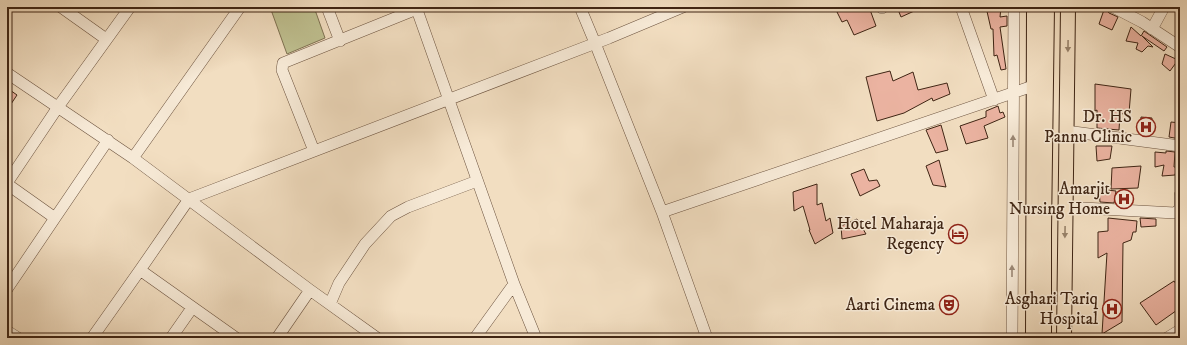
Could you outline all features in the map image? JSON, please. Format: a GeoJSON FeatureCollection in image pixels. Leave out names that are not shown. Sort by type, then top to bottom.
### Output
{"type":"FeatureCollection","features":[{"type":"Feature","properties":{"kind":"main road"},"geometry":{"type":"LineString","coordinates":[[1032,338],[1034,7]]}},
{"type":"Feature","properties":{"kind":"main road"},"geometry":{"type":"LineString","coordinates":[[1044,338],[1046,7]]}},
{"type":"Feature","properties":{"kind":"main road"},"geometry":{"type":"LineString","coordinates":[[1054,338],[1053,267],[1056,7]]}},
{"type":"Feature","properties":{"kind":"main road"},"geometry":{"type":"LineString","coordinates":[[1064,338],[1068,7]]}},
{"type":"Feature","properties":{"kind":"street"},"geometry":{"type":"LineString","coordinates":[[61,7],[106,40]]}},
{"type":"Feature","properties":{"kind":"street"},"geometry":{"type":"LineString","coordinates":[[55,218],[7,183],[58,107],[130,7]]}},
{"type":"Feature","properties":{"kind":"street"},"geometry":{"type":"LineString","coordinates":[[133,158],[240,7]]}},
{"type":"Feature","properties":{"kind":"street"},"geometry":{"type":"LineString","coordinates":[[327,7],[340,41]]}},
{"type":"Feature","properties":{"kind":"street"},"geometry":{"type":"LineString","coordinates":[[580,7],[662,212],[707,338]]}},
{"type":"Feature","properties":{"kind":"street"},"geometry":{"type":"LineString","coordinates":[[92,338],[189,199],[595,43],[683,7]]}},
{"type":"Feature","properties":{"kind":"street"},"geometry":{"type":"LineString","coordinates":[[961,7],[994,100]]}},
{"type":"Feature","properties":{"kind":"street"},"geometry":{"type":"LineString","coordinates":[[1012,338],[1014,7]]}},
{"type":"Feature","properties":{"kind":"street"},"geometry":{"type":"LineString","coordinates":[[1113,7],[1180,47]]}},
{"type":"Feature","properties":{"kind":"street"},"geometry":{"type":"LineString","coordinates":[[1152,29],[1164,7]]}},
{"type":"Feature","properties":{"kind":"street"},"geometry":{"type":"LineString","coordinates":[[314,151],[282,70],[282,66],[286,61],[340,41],[417,8],[514,284],[536,338]]}},
{"type":"Feature","properties":{"kind":"street"},"geometry":{"type":"LineString","coordinates":[[7,73],[108,140],[377,338]]}},
{"type":"Feature","properties":{"kind":"street"},"geometry":{"type":"LineString","coordinates":[[662,212],[1034,86]]}},
{"type":"Feature","properties":{"kind":"street"},"geometry":{"type":"LineString","coordinates":[[1066,131],[1180,146]]}},
{"type":"Feature","properties":{"kind":"street"},"geometry":{"type":"LineString","coordinates":[[7,289],[108,140]]}},
{"type":"Feature","properties":{"kind":"street"},"geometry":{"type":"LineString","coordinates":[[330,304],[339,283],[365,244],[392,216],[408,207],[477,181]]}},
{"type":"Feature","properties":{"kind":"street"},"geometry":{"type":"LineString","coordinates":[[1065,207],[1175,213],[1180,208],[1180,195]]}},
{"type":"Feature","properties":{"kind":"street"},"geometry":{"type":"LineString","coordinates":[[140,270],[236,338]]}},
{"type":"Feature","properties":{"kind":"street"},"geometry":{"type":"LineString","coordinates":[[475,338],[514,284]]}},
{"type":"Feature","properties":{"kind":"street"},"geometry":{"type":"LineString","coordinates":[[277,338],[310,290]]}},
{"type":"Feature","properties":{"kind":"street"},"geometry":{"type":"LineString","coordinates":[[171,338],[192,308]]}},
{"type":"Feature","properties":{"kind":"street"},"geometry":{"type":"LineString","coordinates":[[1167,338],[1180,330]]}},
{"type":"Feature","properties":{"kind":"street"},"geometry":{"type":"LineString","coordinates":[[7,331],[18,338]]}},
{"type":"Feature","properties":{"kind":"green space"},"geometry":{"type":"Polygon","coordinates":[[[270,7],[314,7],[325,38],[287,54],[270,7]]]}},
{"type":"Feature","properties":{"kind":"building"},"geometry":{"type":"Polygon","coordinates":[[[847,7],[869,7],[876,26],[854,35],[847,20],[842,22],[837,12],[847,7]]]}},
{"type":"Feature","properties":{"kind":"building"},"geometry":{"type":"Polygon","coordinates":[[[897,7],[923,7],[901,17],[897,7]]]}},
{"type":"Feature","properties":{"kind":"building"},"geometry":{"type":"Polygon","coordinates":[[[986,7],[1001,7],[1000,17],[1007,16],[1007,26],[1000,27],[1006,69],[1001,70],[997,55],[994,56],[993,29],[991,29],[986,7]]]}},
{"type":"Feature","properties":{"kind":"building"},"geometry":{"type":"Polygon","coordinates":[[[1105,7],[1109,13],[1118,17],[1112,30],[1099,24],[1105,7]]]}},
{"type":"Feature","properties":{"kind":"building"},"geometry":{"type":"Polygon","coordinates":[[[1131,27],[1141,36],[1144,31],[1167,47],[1164,51],[1142,36],[1153,47],[1148,46],[1142,52],[1136,49],[1138,43],[1126,41],[1131,27]]]}},
{"type":"Feature","properties":{"kind":"building"},"geometry":{"type":"Polygon","coordinates":[[[1165,54],[1178,60],[1170,71],[1162,64],[1165,54]]]}},
{"type":"Feature","properties":{"kind":"building"},"geometry":{"type":"Polygon","coordinates":[[[890,71],[893,81],[913,72],[918,90],[947,83],[950,94],[933,101],[932,98],[904,113],[877,121],[866,77],[890,71]]]}},
{"type":"Feature","properties":{"kind":"building"},"geometry":{"type":"Polygon","coordinates":[[[1095,84],[1131,89],[1129,113],[1120,114],[1119,130],[1097,128],[1097,110],[1095,111],[1095,84]]]}},
{"type":"Feature","properties":{"kind":"building"},"geometry":{"type":"Polygon","coordinates":[[[7,88],[17,95],[7,110],[7,88]]]}},
{"type":"Feature","properties":{"kind":"building"},"geometry":{"type":"Polygon","coordinates":[[[998,106],[1000,113],[1003,112],[1005,117],[984,126],[988,138],[966,144],[960,126],[986,117],[986,111],[998,106]]]}},
{"type":"Feature","properties":{"kind":"building"},"geometry":{"type":"Polygon","coordinates":[[[1141,117],[1152,118],[1151,133],[1140,133],[1141,117]]]}},
{"type":"Feature","properties":{"kind":"building"},"geometry":{"type":"Polygon","coordinates":[[[1171,122],[1180,123],[1180,139],[1169,137],[1171,122]]]}},
{"type":"Feature","properties":{"kind":"building"},"geometry":{"type":"Polygon","coordinates":[[[941,125],[948,150],[936,153],[926,130],[941,125]]]}},
{"type":"Feature","properties":{"kind":"building"},"geometry":{"type":"Polygon","coordinates":[[[1096,146],[1112,146],[1110,159],[1097,161],[1096,146]]]}},
{"type":"Feature","properties":{"kind":"building"},"geometry":{"type":"Polygon","coordinates":[[[1166,151],[1175,152],[1174,167],[1177,167],[1175,175],[1162,176],[1164,165],[1155,167],[1155,152],[1166,153],[1166,151]]]}},
{"type":"Feature","properties":{"kind":"building"},"geometry":{"type":"Polygon","coordinates":[[[939,160],[946,187],[933,185],[926,166],[939,160]]]}},
{"type":"Feature","properties":{"kind":"building"},"geometry":{"type":"Polygon","coordinates":[[[1141,166],[1138,188],[1111,189],[1112,168],[1141,166]]]}},
{"type":"Feature","properties":{"kind":"building"},"geometry":{"type":"Polygon","coordinates":[[[864,169],[869,181],[877,180],[880,186],[860,196],[851,174],[864,169]]]}},
{"type":"Feature","properties":{"kind":"building"},"geometry":{"type":"Polygon","coordinates":[[[817,184],[817,205],[822,203],[826,221],[830,218],[833,233],[815,244],[809,230],[803,206],[794,211],[793,192],[817,184]]]}},
{"type":"Feature","properties":{"kind":"building"},"geometry":{"type":"Polygon","coordinates":[[[1099,189],[1116,191],[1114,203],[1100,202],[1099,189]]]}},
{"type":"Feature","properties":{"kind":"building"},"geometry":{"type":"Polygon","coordinates":[[[1108,218],[1137,221],[1136,232],[1133,232],[1131,240],[1123,243],[1122,322],[1102,334],[1107,253],[1098,258],[1098,232],[1108,231],[1108,218]]]}},
{"type":"Feature","properties":{"kind":"building"},"geometry":{"type":"Polygon","coordinates":[[[1140,218],[1156,219],[1156,226],[1141,227],[1140,218]]]}},
{"type":"Feature","properties":{"kind":"building"},"geometry":{"type":"Polygon","coordinates":[[[857,219],[866,234],[842,239],[841,226],[857,219]]]}},
{"type":"Feature","properties":{"kind":"building"},"geometry":{"type":"Polygon","coordinates":[[[1174,281],[1176,284],[1180,282],[1180,308],[1156,325],[1140,303],[1174,281]]]}},
{"type":"Feature","properties":{"kind":"place","name":"Dr. HS Pannu Clinic"},"geometry":{"type":"Point","coordinates":[1146,127]}},
{"type":"Feature","properties":{"kind":"place","name":"Amarjit Nursing Home"},"geometry":{"type":"Point","coordinates":[1124,199]}},
{"type":"Feature","properties":{"kind":"place","name":"Hotel Maharaja Regency"},"geometry":{"type":"Point","coordinates":[958,234]}},
{"type":"Feature","properties":{"kind":"place","name":"Aarti Cinema"},"geometry":{"type":"Point","coordinates":[949,305]}},
{"type":"Feature","properties":{"kind":"place","name":"Asghari Tariq Hospital"},"geometry":{"type":"Point","coordinates":[1112,309]}}]}
